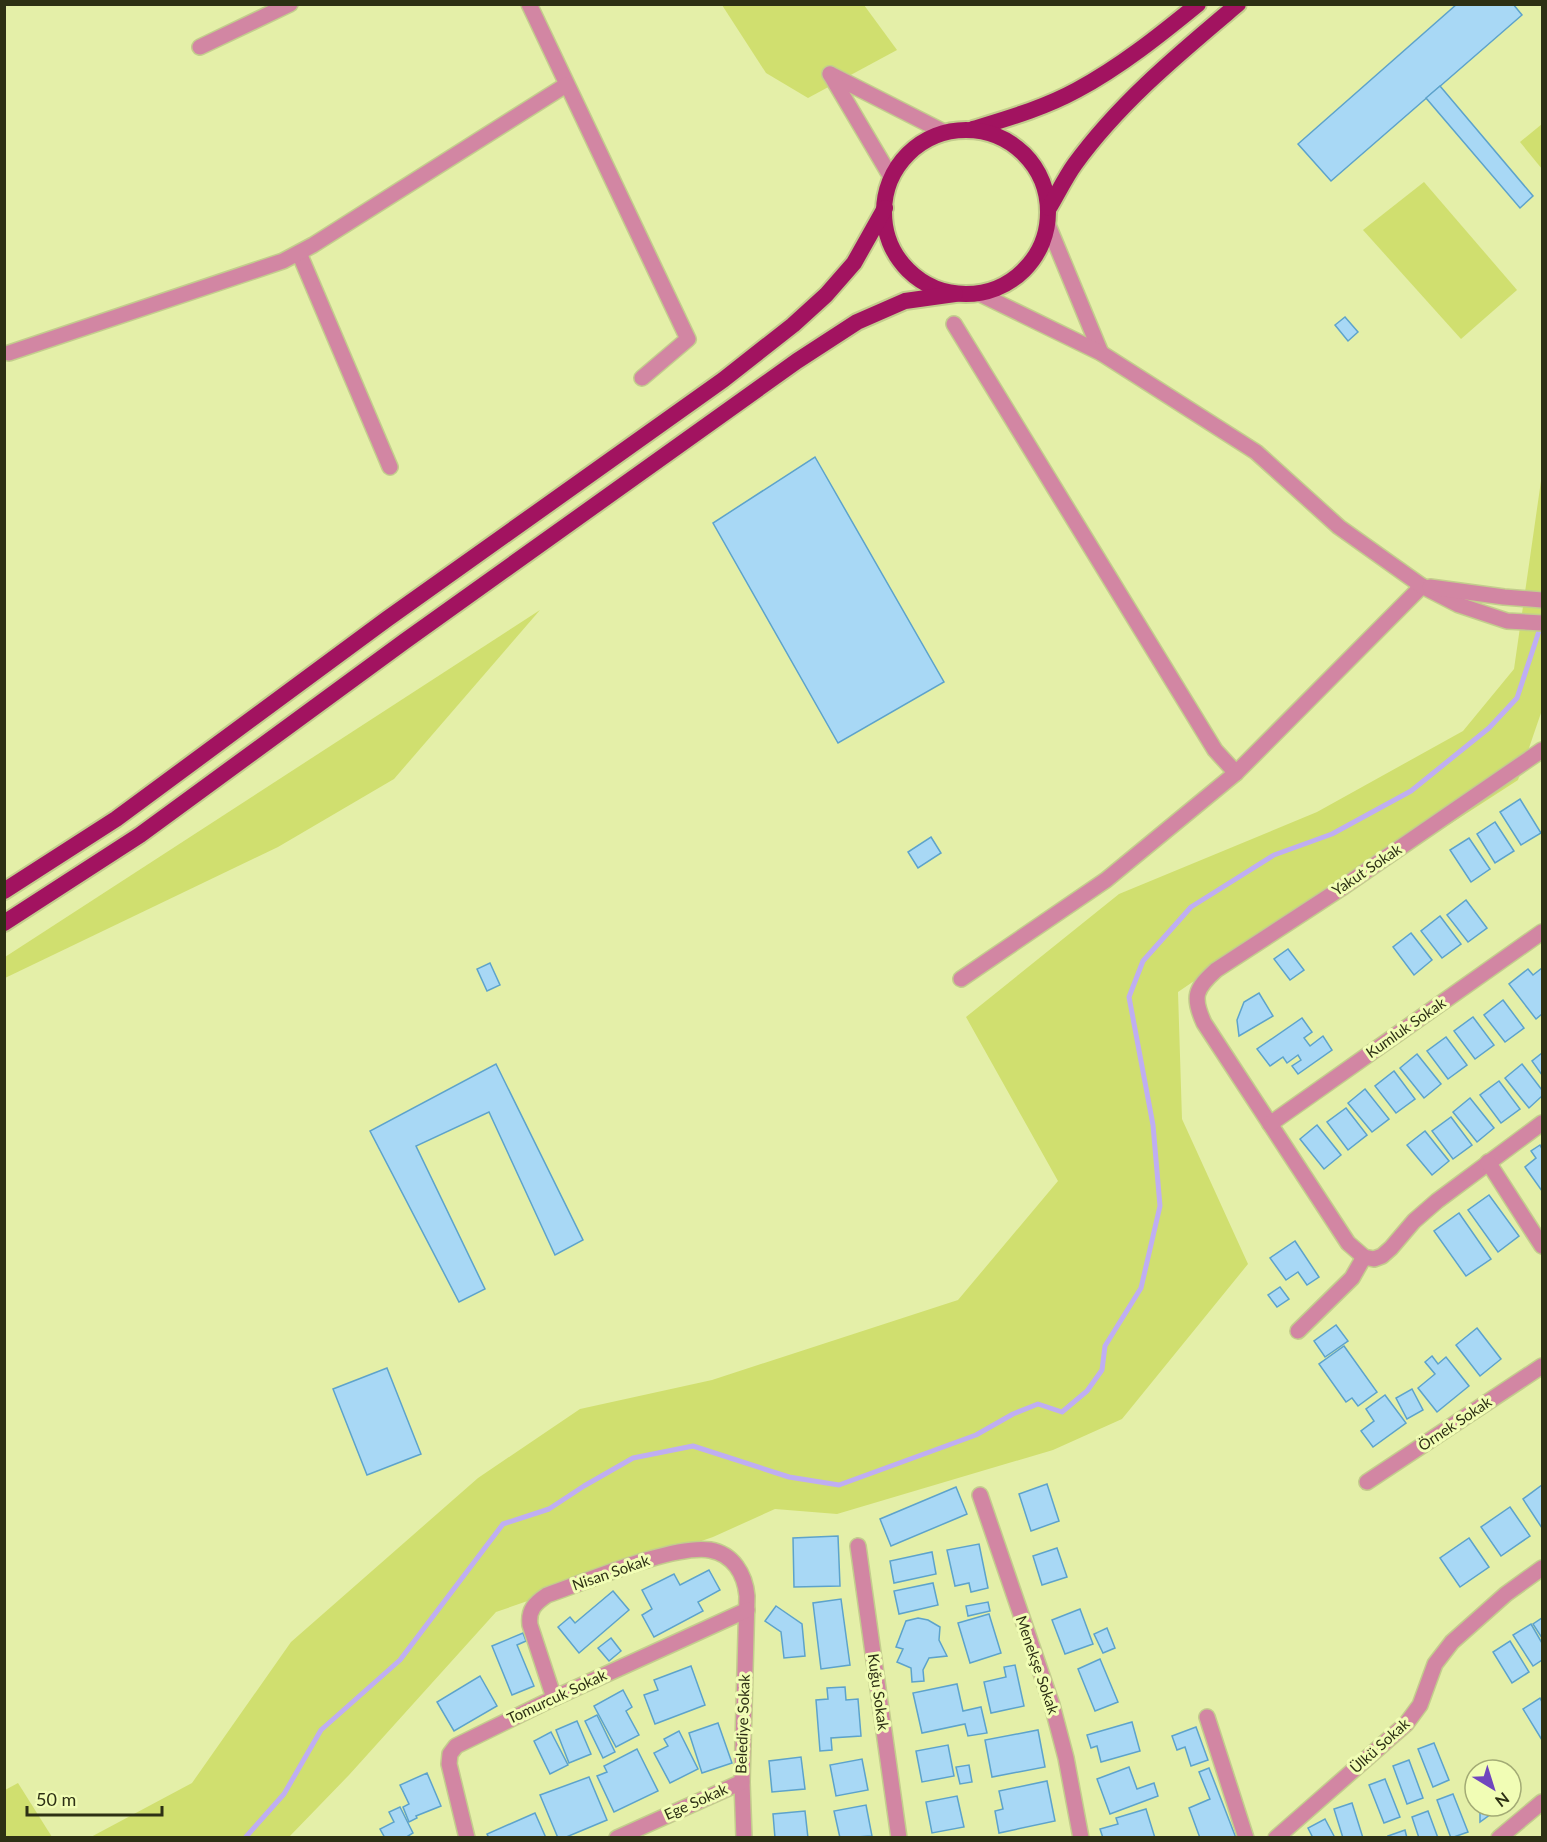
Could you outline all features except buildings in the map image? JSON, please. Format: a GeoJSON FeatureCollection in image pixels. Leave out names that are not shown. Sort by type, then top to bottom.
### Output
{"type":"FeatureCollection","features":[{"type":"Feature","properties":{"kind":"highway"},"geometry":{"type":"LineString","coordinates":[[955,294],[928,286],[906,269],[890,245],[884,218],[886,190],[891,177],[905,157],[923,142],[944,132],[972,129],[1033,110],[1078,90],[1148,44],[1198,4]]}},
{"type":"Feature","properties":{"kind":"highway"},"geometry":{"type":"LineString","coordinates":[[1049,208],[1074,165],[1110,120],[1163,67],[1238,4]]}},
{"type":"Feature","properties":{"kind":"highway"},"geometry":{"type":"LineString","coordinates":[[4,923],[150,828],[405,641],[797,361],[857,322],[905,301],[955,294],[980,294],[1005,285],[1025,270],[1040,249],[1048,225],[1049,208],[1045,184],[1034,163],[1017,146],[996,134],[972,129]]}},
{"type":"Feature","properties":{"kind":"highway"},"geometry":{"type":"LineString","coordinates":[[4,891],[116,819],[387,619],[723,380],[793,325],[826,295],[854,263],[885,208]]}},
{"type":"Feature","properties":{"kind":"street"},"geometry":{"type":"LineString","coordinates":[[200,47],[290,4]]}},
{"type":"Feature","properties":{"kind":"street"},"geometry":{"type":"LineString","coordinates":[[529,4],[688,339],[642,378]]}},
{"type":"Feature","properties":{"kind":"street"},"geometry":{"type":"LineString","coordinates":[[891,177],[830,74],[944,132]]}},
{"type":"Feature","properties":{"kind":"street"},"geometry":{"type":"LineString","coordinates":[[9,353],[299,254],[566,85]]}},
{"type":"Feature","properties":{"kind":"street"},"geometry":{"type":"LineString","coordinates":[[1048,225],[1101,353]]}},
{"type":"Feature","properties":{"kind":"street"},"geometry":{"type":"LineString","coordinates":[[299,254],[390,467]]}},
{"type":"Feature","properties":{"kind":"street"},"geometry":{"type":"LineString","coordinates":[[980,294],[1101,353],[1257,452],[1339,527],[1422,586],[1459,605],[1507,621],[1542,623]]}},
{"type":"Feature","properties":{"kind":"street"},"geometry":{"type":"LineString","coordinates":[[954,324],[1215,750],[1236,773]]}},
{"type":"Feature","properties":{"kind":"street"},"geometry":{"type":"LineString","coordinates":[[961,979],[1106,880],[1236,773],[1422,586],[1542,600]]}},
{"type":"Feature","properties":{"kind":"street","name":"Yakut Sokak"},"geometry":{"type":"LineString","coordinates":[[1270,1124],[1204,1023],[1197,1008],[1196,993],[1203,982],[1216,970],[1340,889],[1542,750]]}},
{"type":"Feature","properties":{"kind":"street","name":"Kumluk Sokak"},"geometry":{"type":"LineString","coordinates":[[1270,1124],[1542,932]]}},
{"type":"Feature","properties":{"kind":"street"},"geometry":{"type":"LineString","coordinates":[[1270,1124],[1348,1243],[1364,1257],[1374,1259],[1382,1256],[1391,1248],[1425,1210],[1542,1123]]}},
{"type":"Feature","properties":{"kind":"street"},"geometry":{"type":"LineString","coordinates":[[1488,1162],[1542,1246]]}},
{"type":"Feature","properties":{"kind":"street"},"geometry":{"type":"LineString","coordinates":[[1298,1331],[1352,1278],[1364,1257]]}},
{"type":"Feature","properties":{"kind":"street","name":"Örnek Sokak"},"geometry":{"type":"LineString","coordinates":[[1366,1482],[1542,1366]]}},
{"type":"Feature","properties":{"kind":"street","name":"Menekşe Sokak"},"geometry":{"type":"LineString","coordinates":[[980,1495],[1052,1705],[1066,1758],[1081,1838]]}},
{"type":"Feature","properties":{"kind":"street","name":"Kuğu Sokak"},"geometry":{"type":"LineString","coordinates":[[858,1546],[899,1838]]}},
{"type":"Feature","properties":{"kind":"street","name":"Nisan Sokak"},"geometry":{"type":"LineString","coordinates":[[554,1698],[530,1620],[533,1606],[547,1595],[659,1557],[691,1550],[709,1550],[725,1555],[738,1567],[746,1585],[747,1610]]}},
{"type":"Feature","properties":{"kind":"street","name":"Ülkü Sokak"},"geometry":{"type":"LineString","coordinates":[[1276,1838],[1406,1724],[1420,1705],[1435,1664],[1452,1642],[1506,1594],[1542,1568]]}},
{"type":"Feature","properties":{"kind":"street","name":"Tomurcuk Sokak"},"geometry":{"type":"LineString","coordinates":[[467,1838],[449,1764],[452,1750],[461,1743],[554,1698],[747,1610]]}},
{"type":"Feature","properties":{"kind":"street","name":"Belediye Sokak"},"geometry":{"type":"LineString","coordinates":[[744,1838],[742,1782],[747,1610]]}},
{"type":"Feature","properties":{"kind":"street"},"geometry":{"type":"LineString","coordinates":[[1207,1718],[1246,1838]]}},
{"type":"Feature","properties":{"kind":"street","name":"Ege Sokak"},"geometry":{"type":"LineString","coordinates":[[617,1838],[742,1782]]}},
{"type":"Feature","properties":{"kind":"street"},"geometry":{"type":"LineString","coordinates":[[1499,1838],[1542,1803]]}},
{"type":"Feature","properties":{"kind":"green space"},"geometry":{"type":"Polygon","coordinates":[[[722,5],[864,5],[897,50],[808,98],[766,73],[722,5]]]}},
{"type":"Feature","properties":{"kind":"green space"},"geometry":{"type":"Polygon","coordinates":[[[1542,124],[1542,169],[1520,142],[1542,124]]]}},
{"type":"Feature","properties":{"kind":"green space"},"geometry":{"type":"Polygon","coordinates":[[[1424,182],[1517,290],[1461,339],[1363,230],[1424,182]]]}},
{"type":"Feature","properties":{"kind":"green space"},"geometry":{"type":"Polygon","coordinates":[[[1542,474],[1542,710],[1518,780],[1430,837],[1285,919],[1178,992],[1182,1119],[1248,1264],[1122,1419],[1053,1450],[837,1514],[775,1509],[713,1537],[496,1612],[349,1775],[289,1837],[89,1838],[192,1783],[291,1642],[478,1478],[580,1409],[712,1380],[958,1300],[1058,1181],[966,1017],[1119,894],[1317,812],[1463,731],[1514,669],[1542,474]]]}},
{"type":"Feature","properties":{"kind":"green space"},"geometry":{"type":"Polygon","coordinates":[[[540,610],[394,779],[278,847],[5,978],[5,957],[540,610]]]}},
{"type":"Feature","properties":{"kind":"green space"},"geometry":{"type":"Polygon","coordinates":[[[18,1783],[52,1837],[5,1837],[5,1790],[18,1783]]]}},
{"type":"Feature","properties":{"kind":"waterway"},"geometry":{"type":"LineString","coordinates":[[245,1838],[284,1794],[321,1730],[400,1660],[503,1524],[549,1509],[633,1458],[693,1446],[789,1477],[839,1485],[976,1435],[1013,1414],[1038,1404],[1062,1412],[1087,1391],[1102,1370],[1105,1346],[1141,1288],[1160,1206],[1153,1125],[1129,997],[1143,961],[1191,907],[1274,855],[1332,834],[1411,791],[1489,728],[1517,698],[1541,625]]}}]}
